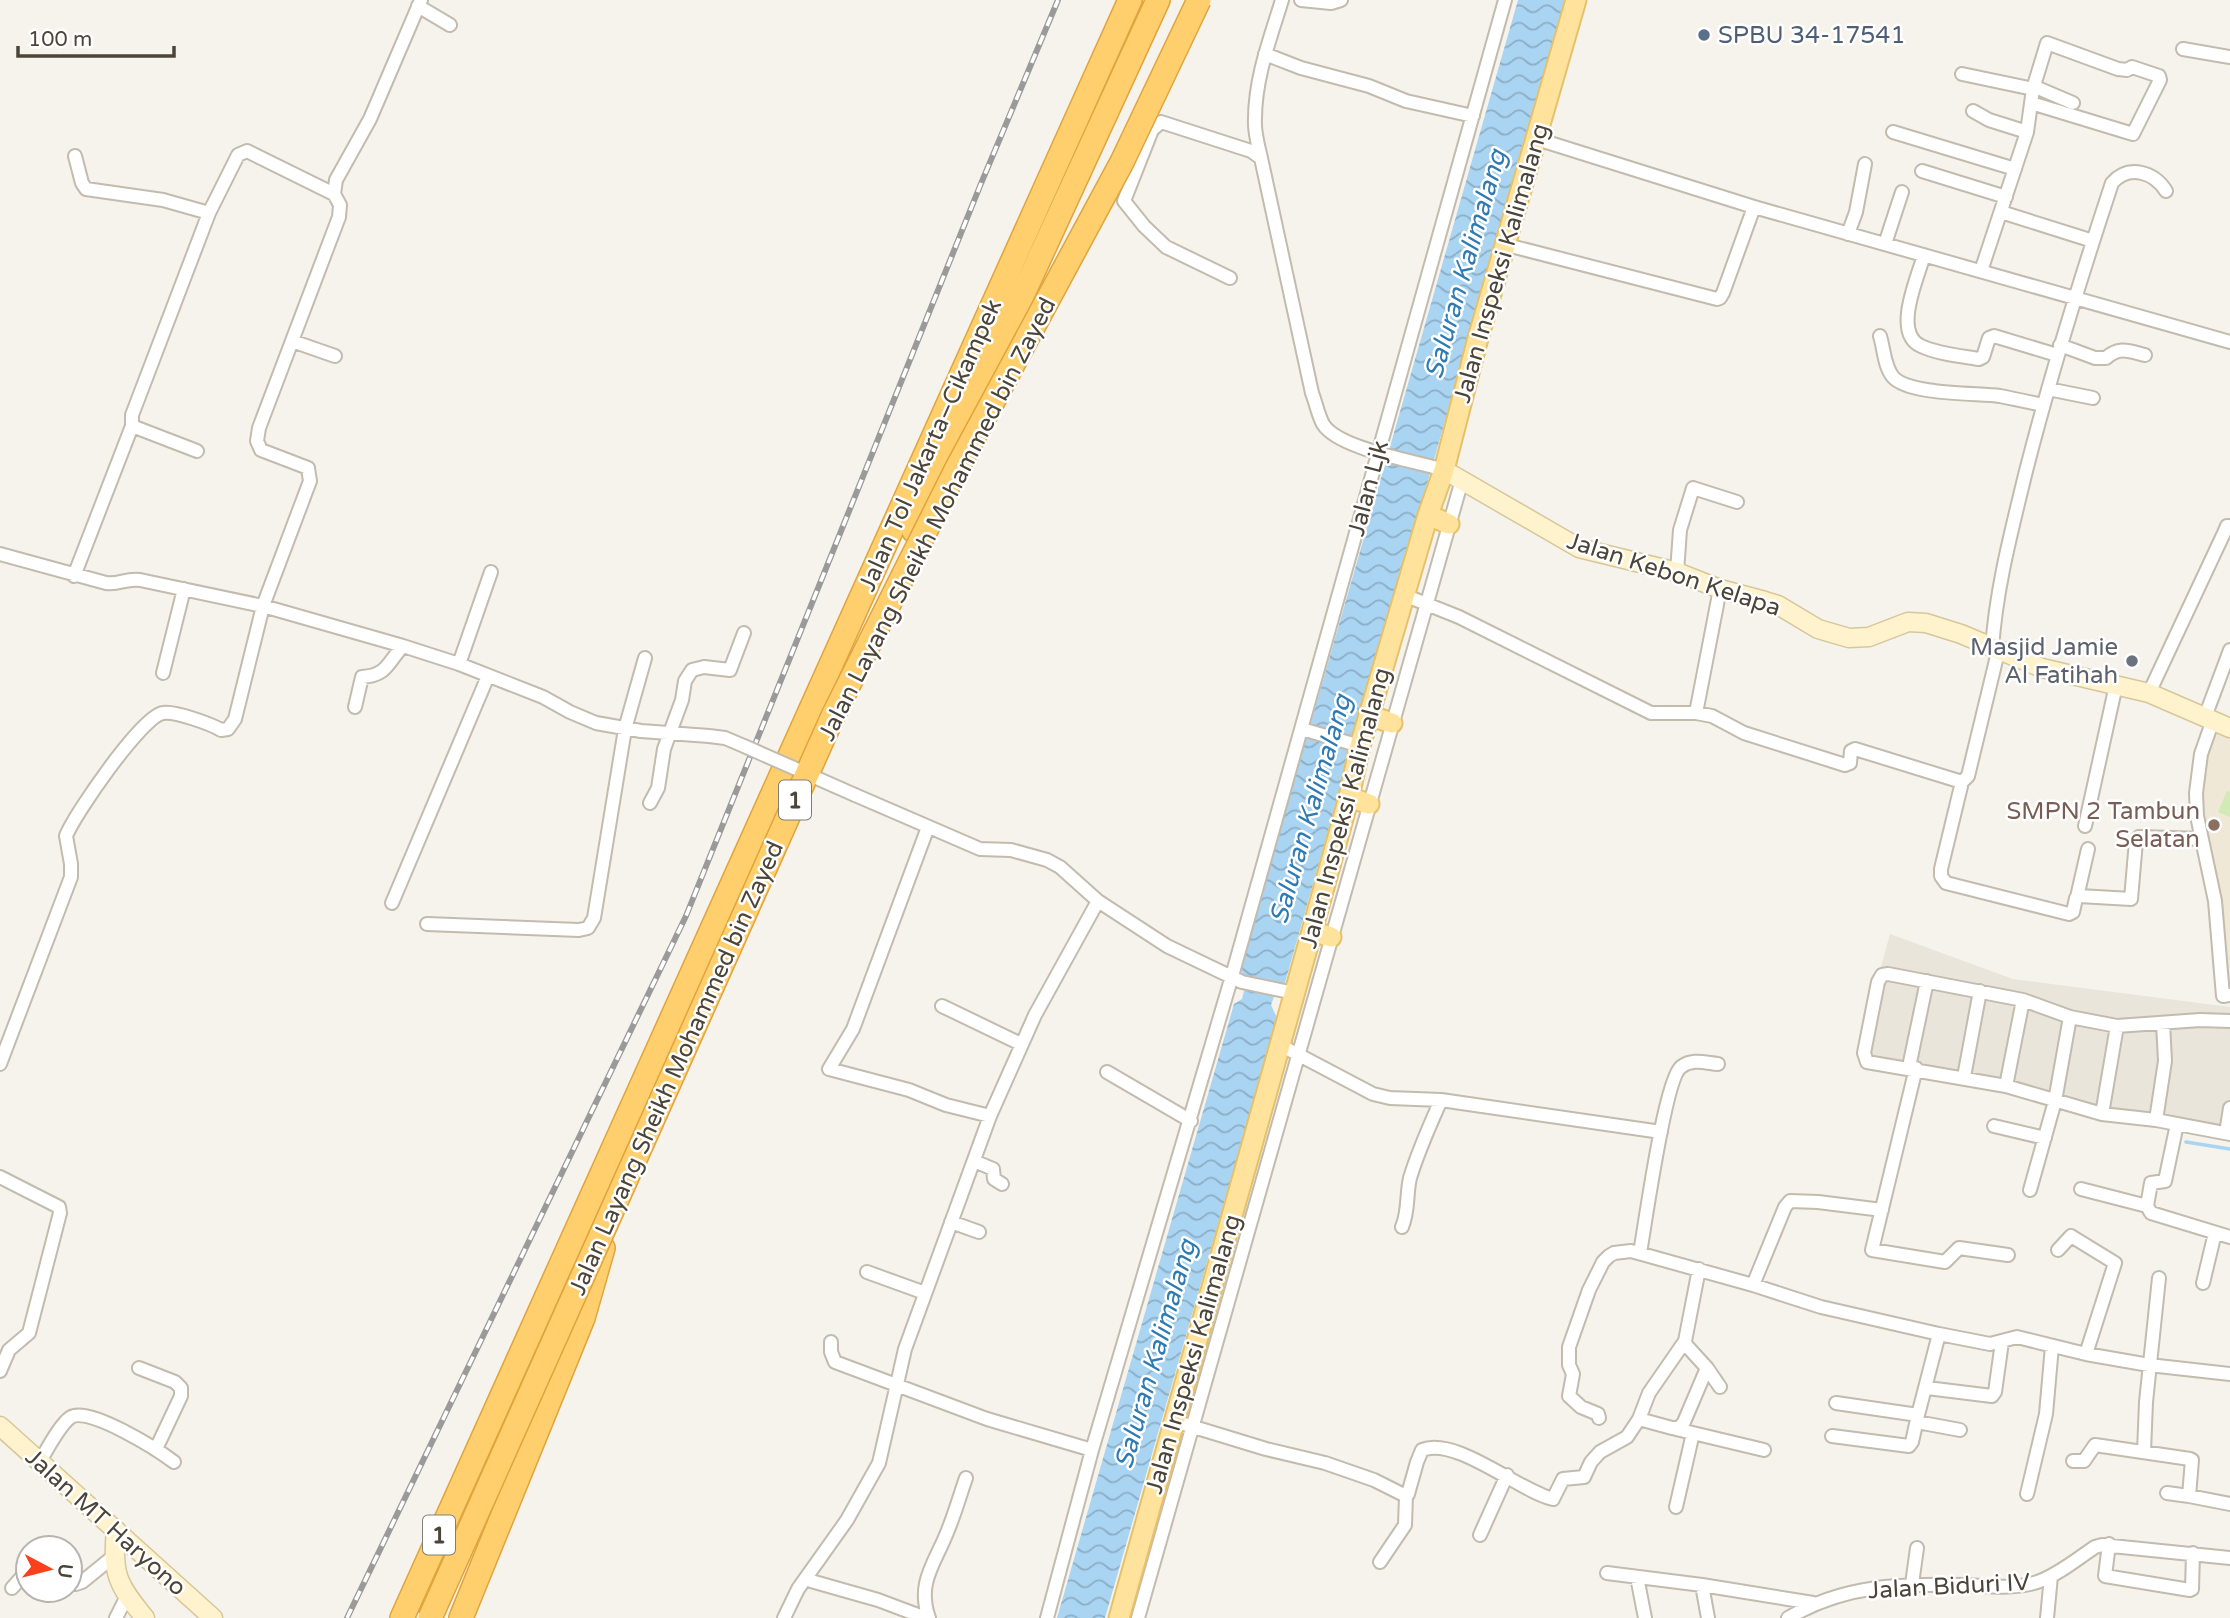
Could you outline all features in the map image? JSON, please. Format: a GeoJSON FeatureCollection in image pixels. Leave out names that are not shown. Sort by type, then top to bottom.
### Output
{"type":"FeatureCollection","features":[{"type":"Feature","properties":{"kind":"highway","name":"Jalan Tol Jakarta–Cikampek"},"geometry":{"type":"LineString","coordinates":[[402,1618],[1130,0]]}},
{"type":"Feature","properties":{"kind":"highway","name":"Jalan Tol Jakarta–Cikampek"},"geometry":{"type":"LineString","coordinates":[[432,1618],[852,665],[1158,0]]}},
{"type":"Feature","properties":{"kind":"highway","name":"Jalan Layang Sheikh Mohammed bin Zayed"},"geometry":{"type":"LineString","coordinates":[[418,1618],[866,615],[944,463],[1112,153],[1183,0]]}},
{"type":"Feature","properties":{"kind":"highway","name":"Jalan Layang Sheikh Mohammed bin Zayed"},"geometry":{"type":"LineString","coordinates":[[432,1618],[833,716],[957,468],[1122,162],[1199,0]]}},
{"type":"Feature","properties":{"kind":"highway"},"geometry":{"type":"LineString","coordinates":[[461,1618],[583,1318],[615,1205]]}},
{"type":"Feature","properties":{"kind":"main road","name":"Jalan Inspeksi Kalimalang"},"geometry":{"type":"LineString","coordinates":[[1119,1618],[1183,1424],[1280,1045],[1285,992],[1321,934],[1358,746],[1371,716],[1439,469],[1507,245],[1576,0]]}},
{"type":"Feature","properties":{"kind":"main road"},"geometry":{"type":"LineString","coordinates":[[1428,515],[1449,524]]}},
{"type":"Feature","properties":{"kind":"main road"},"geometry":{"type":"LineString","coordinates":[[1371,716],[1392,723]]}},
{"type":"Feature","properties":{"kind":"main road"},"geometry":{"type":"LineString","coordinates":[[1349,797],[1369,804]]}},
{"type":"Feature","properties":{"kind":"street"},"geometry":{"type":"LineString","coordinates":[[1282,0],[1265,54],[1256,96],[1254,123],[1318,412],[1324,426],[1337,435],[1383,454],[1439,469]]}},
{"type":"Feature","properties":{"kind":"street"},"geometry":{"type":"LineString","coordinates":[[1301,0],[1322,3],[1341,0]]}},
{"type":"Feature","properties":{"kind":"street","name":"Jalan Ljk"},"geometry":{"type":"LineString","coordinates":[[1046,1618],[1092,1450],[1191,1121],[1237,979],[1304,730],[1383,454],[1505,0]]}},
{"type":"Feature","properties":{"kind":"street"},"geometry":{"type":"LineString","coordinates":[[334,194],[338,174],[370,119],[419,3],[450,24]]}},
{"type":"Feature","properties":{"kind":"street"},"geometry":{"type":"LineString","coordinates":[[1981,271],[2027,132],[2033,87],[2048,43],[2118,69],[2127,71],[2132,67],[2137,68],[2159,76],[2160,80],[2133,134],[2031,103]]}},
{"type":"Feature","properties":{"kind":"street"},"geometry":{"type":"LineString","coordinates":[[2183,49],[2230,57]]}},
{"type":"Feature","properties":{"kind":"street"},"geometry":{"type":"LineString","coordinates":[[1265,54],[1301,68],[1369,86],[1406,101],[1473,116]]}},
{"type":"Feature","properties":{"kind":"street"},"geometry":{"type":"LineString","coordinates":[[1962,74],[2033,87],[2073,103]]}},
{"type":"Feature","properties":{"kind":"street"},"geometry":{"type":"LineString","coordinates":[[1973,111],[1989,120],[2027,132]]}},
{"type":"Feature","properties":{"kind":"street"},"geometry":{"type":"LineString","coordinates":[[1230,278],[1166,247],[1124,201],[1152,130],[1161,122],[1251,151],[1261,158]]}},
{"type":"Feature","properties":{"kind":"street"},"geometry":{"type":"LineString","coordinates":[[1893,132],[2015,169]]}},
{"type":"Feature","properties":{"kind":"street"},"geometry":{"type":"LineString","coordinates":[[1537,139],[1754,207],[2230,342]]}},
{"type":"Feature","properties":{"kind":"street"},"geometry":{"type":"LineString","coordinates":[[0,1064],[6,1033],[71,877],[66,836],[97,785],[154,716],[164,713],[221,730],[228,729],[235,719],[263,606],[310,481],[308,468],[267,454],[258,445],[259,428],[339,218],[340,205],[334,194],[247,151],[238,155],[209,213],[74,576]]}},
{"type":"Feature","properties":{"kind":"street"},"geometry":{"type":"LineString","coordinates":[[75,156],[86,189],[163,200],[209,213]]}},
{"type":"Feature","properties":{"kind":"street"},"geometry":{"type":"LineString","coordinates":[[1848,234],[1856,212],[1865,164]]}},
{"type":"Feature","properties":{"kind":"street"},"geometry":{"type":"LineString","coordinates":[[1922,171],[2006,197]]}},
{"type":"Feature","properties":{"kind":"street"},"geometry":{"type":"LineString","coordinates":[[2088,849],[2073,912],[2069,914],[1954,886],[1943,880],[1941,869],[1962,782],[1968,776],[1995,650],[1994,610],[2000,576],[2073,297],[2112,183],[2117,177],[2133,172],[2148,174],[2160,182],[2166,191]]}},
{"type":"Feature","properties":{"kind":"street"},"geometry":{"type":"LineString","coordinates":[[1885,244],[1902,192]]}},
{"type":"Feature","properties":{"kind":"street"},"geometry":{"type":"LineString","coordinates":[[1507,245],[1717,299],[1723,293],[1754,207]]}},
{"type":"Feature","properties":{"kind":"street"},"geometry":{"type":"LineString","coordinates":[[2001,212],[2092,241]]}},
{"type":"Feature","properties":{"kind":"street"},"geometry":{"type":"LineString","coordinates":[[1924,255],[1907,316],[1908,333],[1916,343],[1979,359],[1983,357],[1989,338],[1994,336],[2095,358],[2106,358],[2123,349],[2144,355]]}},
{"type":"Feature","properties":{"kind":"street"},"geometry":{"type":"LineString","coordinates":[[1880,336],[1886,363],[1892,375],[1907,386],[1998,396],[2043,405]]}},
{"type":"Feature","properties":{"kind":"street"},"geometry":{"type":"LineString","coordinates":[[292,341],[335,356]]}},
{"type":"Feature","properties":{"kind":"street"},"geometry":{"type":"LineString","coordinates":[[2048,389],[2093,398]]}},
{"type":"Feature","properties":{"kind":"street"},"geometry":{"type":"LineString","coordinates":[[132,426],[197,451]]}},
{"type":"Feature","properties":{"kind":"street","name":"Jalan Kebon Kelapa"},"geometry":{"type":"LineString","coordinates":[[1439,469],[1579,548],[1677,572],[1720,589],[1778,605],[1818,629],[1849,638],[1869,637],[1894,626],[1917,622],[1961,634],[2042,668],[2149,693],[2230,728]]}},
{"type":"Feature","properties":{"kind":"street","name":"Jalan Inspeksi Kalimalang"},"geometry":{"type":"LineString","coordinates":[[1138,1618],[1183,1424],[1297,1054],[1321,934],[1369,804],[1462,480]]}},
{"type":"Feature","properties":{"kind":"street"},"geometry":{"type":"LineString","coordinates":[[1677,572],[1680,530],[1693,488],[1737,502]]}},
{"type":"Feature","properties":{"kind":"street"},"geometry":{"type":"LineString","coordinates":[[2149,693],[2227,526],[2230,526]]}},
{"type":"Feature","properties":{"kind":"street"},"geometry":{"type":"LineString","coordinates":[[0,554],[115,585],[130,579],[263,606],[459,664],[543,697],[596,723],[625,729],[725,738],[980,849],[1011,850],[1046,860],[1060,867],[1098,901],[1167,946],[1237,979],[1285,992]]}},
{"type":"Feature","properties":{"kind":"street"},"geometry":{"type":"LineString","coordinates":[[459,664],[491,572]]}},
{"type":"Feature","properties":{"kind":"street"},"geometry":{"type":"LineString","coordinates":[[163,673],[184,589]]}},
{"type":"Feature","properties":{"kind":"street"},"geometry":{"type":"LineString","coordinates":[[1696,713],[1720,589]]}},
{"type":"Feature","properties":{"kind":"street"},"geometry":{"type":"LineString","coordinates":[[1404,596],[1459,617],[1651,713],[1696,713],[1712,716],[1744,733],[1845,765],[1850,763],[1851,751],[1855,749],[1962,782]]}},
{"type":"Feature","properties":{"kind":"street"},"geometry":{"type":"LineString","coordinates":[[650,803],[658,788],[664,749],[682,701],[685,681],[692,670],[704,667],[730,670],[744,633]]}},
{"type":"Feature","properties":{"kind":"street"},"geometry":{"type":"LineString","coordinates":[[355,706],[362,677],[376,676],[387,670],[392,658],[403,646]]}},
{"type":"Feature","properties":{"kind":"street"},"geometry":{"type":"LineString","coordinates":[[2230,650],[2209,719],[2197,777],[2197,816],[2215,901],[2222,996],[2230,995]]}},
{"type":"Feature","properties":{"kind":"street"},"geometry":{"type":"LineString","coordinates":[[427,924],[579,930],[588,928],[594,918],[625,729],[645,658]]}},
{"type":"Feature","properties":{"kind":"street"},"geometry":{"type":"LineString","coordinates":[[392,903],[488,676]]}},
{"type":"Feature","properties":{"kind":"street"},"geometry":{"type":"LineString","coordinates":[[2085,826],[2116,685]]}},
{"type":"Feature","properties":{"kind":"street"},"geometry":{"type":"LineString","coordinates":[[1304,730],[1358,746]]}},
{"type":"Feature","properties":{"kind":"street"},"geometry":{"type":"LineString","coordinates":[[928,827],[853,1029],[829,1069],[909,1090],[946,1105],[990,1116]]}},
{"type":"Feature","properties":{"kind":"street"},"geometry":{"type":"LineString","coordinates":[[2077,897],[2131,899],[2136,841],[2139,836],[2202,839]]}},
{"type":"Feature","properties":{"kind":"street"},"geometry":{"type":"LineString","coordinates":[[784,1618],[798,1589],[847,1520],[879,1463],[905,1349],[990,1116],[1021,1044],[1098,901]]}},
{"type":"Feature","properties":{"kind":"street"},"geometry":{"type":"LineString","coordinates":[[2230,1021],[2200,1020],[2117,1026],[2070,1017],[2023,1000],[1980,990],[1888,974],[1882,975],[1878,982],[1864,1053],[1867,1062],[2006,1086],[2102,1114],[2156,1120],[2228,1133],[2230,1108]]}},
{"type":"Feature","properties":{"kind":"street"},"geometry":{"type":"LineString","coordinates":[[1927,981],[1913,1068],[1872,1250],[1945,1262],[1959,1248],[2008,1255]]}},
{"type":"Feature","properties":{"kind":"street"},"geometry":{"type":"LineString","coordinates":[[1964,1077],[1980,990]]}},
{"type":"Feature","properties":{"kind":"street"},"geometry":{"type":"LineString","coordinates":[[2006,1086],[2023,1000]]}},
{"type":"Feature","properties":{"kind":"street"},"geometry":{"type":"LineString","coordinates":[[942,1006],[1021,1044]]}},
{"type":"Feature","properties":{"kind":"street"},"geometry":{"type":"LineString","coordinates":[[2030,1190],[2055,1101],[2070,1017]]}},
{"type":"Feature","properties":{"kind":"street"},"geometry":{"type":"LineString","coordinates":[[2156,1120],[2165,1061],[2163,1023]]}},
{"type":"Feature","properties":{"kind":"street"},"geometry":{"type":"LineString","coordinates":[[2102,1114],[2117,1026]]}},
{"type":"Feature","properties":{"kind":"street"},"geometry":{"type":"LineString","coordinates":[[1280,1045],[1373,1094],[1390,1098],[1441,1100],[1661,1132]]}},
{"type":"Feature","properties":{"kind":"street"},"geometry":{"type":"LineString","coordinates":[[1640,1253],[1672,1085],[1680,1068],[1692,1061],[1718,1064]]}},
{"type":"Feature","properties":{"kind":"street"},"geometry":{"type":"LineString","coordinates":[[1107,1072],[1191,1121]]}},
{"type":"Feature","properties":{"kind":"street"},"geometry":{"type":"LineString","coordinates":[[1402,1227],[1408,1209],[1408,1189],[1414,1166],[1441,1100]]}},
{"type":"Feature","properties":{"kind":"street"},"geometry":{"type":"LineString","coordinates":[[2177,1124],[2165,1181],[2150,1184],[2147,1206],[2151,1213],[2230,1237]]}},
{"type":"Feature","properties":{"kind":"street"},"geometry":{"type":"LineString","coordinates":[[1994,1126],[2045,1138]]}},
{"type":"Feature","properties":{"kind":"street"},"geometry":{"type":"LineString","coordinates":[[974,1161],[994,1169],[994,1179],[1002,1184]]}},
{"type":"Feature","properties":{"kind":"street"},"geometry":{"type":"LineString","coordinates":[[0,1177],[59,1207],[60,1213],[29,1333],[9,1350],[0,1371]]}},
{"type":"Feature","properties":{"kind":"street"},"geometry":{"type":"LineString","coordinates":[[2081,1189],[2147,1206]]}},
{"type":"Feature","properties":{"kind":"street"},"geometry":{"type":"LineString","coordinates":[[1753,1284],[1785,1207],[1790,1201],[1882,1210]]}},
{"type":"Feature","properties":{"kind":"street"},"geometry":{"type":"LineString","coordinates":[[951,1222],[979,1232]]}},
{"type":"Feature","properties":{"kind":"street"},"geometry":{"type":"LineString","coordinates":[[2203,1283],[2215,1233]]}},
{"type":"Feature","properties":{"kind":"street"},"geometry":{"type":"LineString","coordinates":[[2058,1250],[2071,1236],[2115,1263],[2086,1353]]}},
{"type":"Feature","properties":{"kind":"street"},"geometry":{"type":"LineString","coordinates":[[1599,1418],[1598,1414],[1581,1407],[1569,1396],[1573,1374],[1569,1365],[1569,1347],[1589,1290],[1603,1262],[1614,1253],[1631,1251],[1753,1284],[1821,1307],[1939,1334],[1990,1344],[2017,1337],[2149,1366],[2230,1374]]}},
{"type":"Feature","properties":{"kind":"street"},"geometry":{"type":"LineString","coordinates":[[1380,1562],[1405,1525],[1406,1496],[1417,1462],[1425,1448],[1440,1447],[1453,1451],[1553,1499],[1563,1479],[1584,1477],[1591,1462],[1600,1452],[1627,1437],[1639,1419],[1649,1393],[1685,1341],[1699,1269]]}},
{"type":"Feature","properties":{"kind":"street"},"geometry":{"type":"LineString","coordinates":[[867,1272],[925,1293]]}},
{"type":"Feature","properties":{"kind":"street"},"geometry":{"type":"LineString","coordinates":[[2144,1452],[2149,1366],[2159,1278]]}},
{"type":"Feature","properties":{"kind":"street"},"geometry":{"type":"LineString","coordinates":[[1832,1436],[1911,1445],[1939,1334]]}},
{"type":"Feature","properties":{"kind":"street"},"geometry":{"type":"LineString","coordinates":[[1685,1341],[1720,1387]]}},
{"type":"Feature","properties":{"kind":"street"},"geometry":{"type":"LineString","coordinates":[[831,1342],[835,1362],[987,1419],[1092,1450]]}},
{"type":"Feature","properties":{"kind":"street"},"geometry":{"type":"LineString","coordinates":[[1927,1388],[1992,1396],[1996,1392],[2002,1342]]}},
{"type":"Feature","properties":{"kind":"street"},"geometry":{"type":"LineString","coordinates":[[2027,1494],[2046,1414],[2052,1346]]}},
{"type":"Feature","properties":{"kind":"street"},"geometry":{"type":"LineString","coordinates":[[1676,1429],[1684,1422],[1707,1367]]}},
{"type":"Feature","properties":{"kind":"street"},"geometry":{"type":"LineString","coordinates":[[139,1368],[175,1382],[181,1388],[181,1396],[156,1449]]}},
{"type":"Feature","properties":{"kind":"street"},"geometry":{"type":"LineString","coordinates":[[1836,1403],[1917,1418],[1960,1430]]}},
{"type":"Feature","properties":{"kind":"street"},"geometry":{"type":"LineString","coordinates":[[40,1461],[66,1422],[72,1416],[79,1415],[97,1419],[156,1449],[174,1462]]}},
{"type":"Feature","properties":{"kind":"street"},"geometry":{"type":"LineString","coordinates":[[1639,1419],[1764,1450]]}},
{"type":"Feature","properties":{"kind":"street"},"geometry":{"type":"LineString","coordinates":[[1183,1424],[1266,1449],[1325,1463],[1374,1480],[1406,1496]]}},
{"type":"Feature","properties":{"kind":"street","name":"Jalan MT Haryono"},"geometry":{"type":"LineString","coordinates":[[0,1426],[213,1618]]}},
{"type":"Feature","properties":{"kind":"street"},"geometry":{"type":"LineString","coordinates":[[1676,1507],[1693,1433]]}},
{"type":"Feature","properties":{"kind":"street"},"geometry":{"type":"LineString","coordinates":[[2073,1461],[2084,1461],[2095,1445],[2191,1459],[2189,1496]]}},
{"type":"Feature","properties":{"kind":"street"},"geometry":{"type":"LineString","coordinates":[[1480,1535],[1507,1475]]}},
{"type":"Feature","properties":{"kind":"street"},"geometry":{"type":"LineString","coordinates":[[928,1618],[924,1603],[927,1576],[948,1531],[966,1478]]}},
{"type":"Feature","properties":{"kind":"street"},"geometry":{"type":"LineString","coordinates":[[2167,1493],[2230,1504]]}},
{"type":"Feature","properties":{"kind":"street"},"geometry":{"type":"LineString","coordinates":[[116,1530],[116,1573],[127,1596],[145,1618]]}},
{"type":"Feature","properties":{"kind":"street"},"geometry":{"type":"LineString","coordinates":[[2193,1553],[2190,1590],[2106,1577],[2109,1544],[2193,1553],[2230,1558]]}},
{"type":"Feature","properties":{"kind":"street","name":"Jalan Biduri IV"},"geometry":{"type":"LineString","coordinates":[[1788,1618],[1813,1603],[1839,1595],[1912,1584],[2032,1584],[2051,1576],[2095,1547],[2109,1544]]}},
{"type":"Feature","properties":{"kind":"street"},"geometry":{"type":"LineString","coordinates":[[1912,1584],[1917,1548]]}},
{"type":"Feature","properties":{"kind":"street"},"geometry":{"type":"LineString","coordinates":[[84,1580],[114,1556]]}},
{"type":"Feature","properties":{"kind":"street"},"geometry":{"type":"LineString","coordinates":[[1607,1573],[1813,1603]]}},
{"type":"Feature","properties":{"kind":"street"},"geometry":{"type":"LineString","coordinates":[[2047,1618],[2051,1576]]}},
{"type":"Feature","properties":{"kind":"street"},"geometry":{"type":"LineString","coordinates":[[808,1577],[811,1581],[928,1618]]}},
{"type":"Feature","properties":{"kind":"street"},"geometry":{"type":"LineString","coordinates":[[1637,1577],[1645,1618]]}},
{"type":"Feature","properties":{"kind":"street"},"geometry":{"type":"LineString","coordinates":[[1702,1585],[1708,1618]]}},
{"type":"Feature","properties":{"kind":"street"},"geometry":{"type":"LineString","coordinates":[[116,1618],[127,1596]]}},
{"type":"Feature","properties":{"kind":"shaded area","name":"SMPN 2 Tambun Selatan"},"geometry":{"type":"Polygon","coordinates":[[[2213,720],[2230,728],[2230,995],[2223,996],[2196,793],[2213,720]]]}},
{"type":"Feature","properties":{"kind":"shaded area"},"geometry":{"type":"Polygon","coordinates":[[[1890,934],[2013,979],[2230,1007],[2230,1133],[2051,1104],[1857,1055],[1890,934]]]}},
{"type":"Feature","properties":{"kind":"green space"},"geometry":{"type":"Polygon","coordinates":[[[2227,791],[2230,792],[2230,817],[2218,812],[2227,791]]]}},
{"type":"Feature","properties":{"kind":"water","name":"Saluran Kalimalang"},"geometry":{"type":"Polygon","coordinates":[[[1518,0],[1565,0],[1284,986],[1276,991],[1271,1005],[1277,1018],[1105,1618],[1057,1618],[1234,1004],[1242,999],[1247,979],[1240,970],[1518,0]]]}},
{"type":"Feature","properties":{"kind":"waterway"},"geometry":{"type":"LineString","coordinates":[[2186,1142],[2230,1149]]}},
{"type":"Feature","properties":{"kind":"railway"},"geometry":{"type":"LineString","coordinates":[[347,1618],[686,916],[980,186],[1058,0]]}},
{"type":"Feature","properties":{"kind":"place","name":"SPBU 34-17541"},"geometry":{"type":"Point","coordinates":[1704,35]}},
{"type":"Feature","properties":{"kind":"place","name":"Masjid Jamie Al Fatihah"},"geometry":{"type":"Point","coordinates":[2132,661]}},
{"type":"Feature","properties":{"kind":"place","name":"SMPN 2 Tambun Selatan"},"geometry":{"type":"Point","coordinates":[2214,825]}}]}
